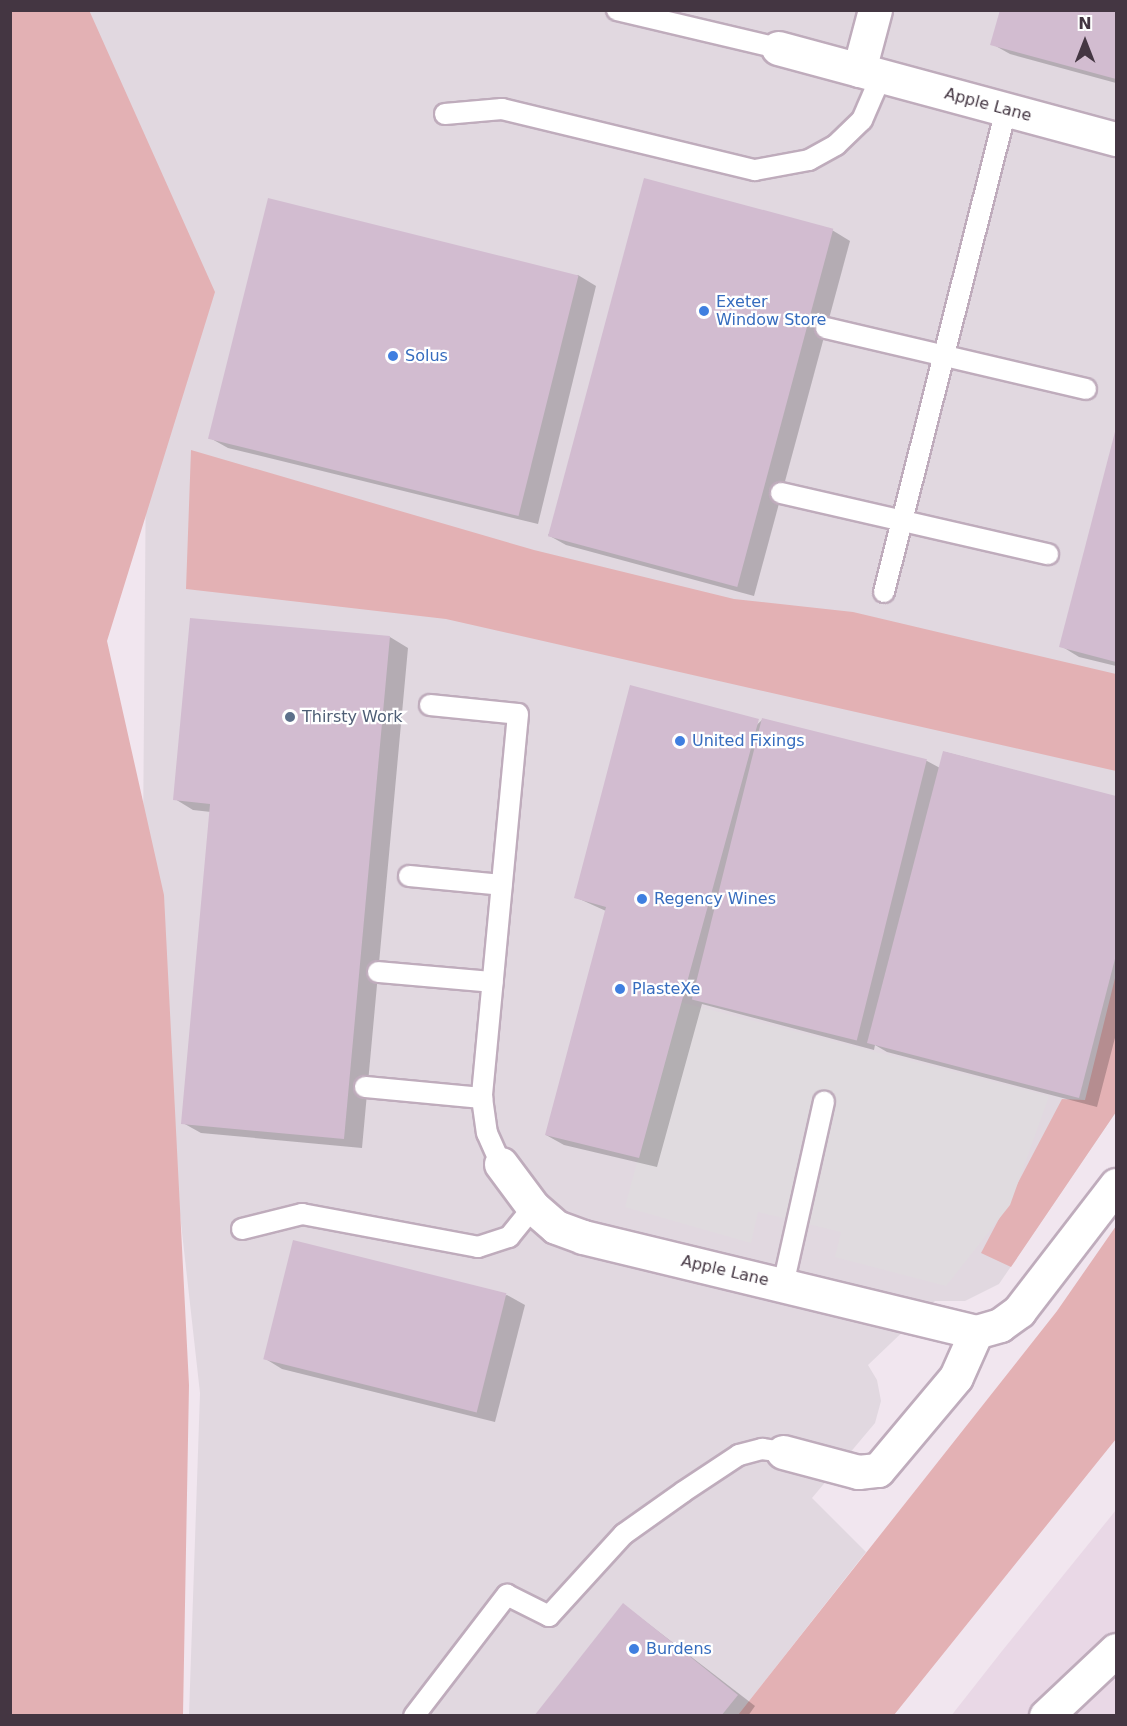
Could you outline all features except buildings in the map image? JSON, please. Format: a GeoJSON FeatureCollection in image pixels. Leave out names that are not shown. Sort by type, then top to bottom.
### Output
{"type":"FeatureCollection","features":[{"type":"Feature","properties":{"kind":"street"},"geometry":{"type":"LineString","coordinates":[[870,73],[875,10]]}},
{"type":"Feature","properties":{"kind":"street","name":"Apple Lane"},"geometry":{"type":"LineString","coordinates":[[778,48],[1116,139]]}},
{"type":"Feature","properties":{"kind":"street","name":"Apple Lane"},"geometry":{"type":"LineString","coordinates":[[501,1164],[533,1207],[556,1227],[583,1237],[976,1332]]}},
{"type":"Feature","properties":{"kind":"street"},"geometry":{"type":"LineString","coordinates":[[783,1452],[858,1472],[878,1470],[956,1377],[976,1332],[1000,1325],[1019,1311],[1116,1185]]}},
{"type":"Feature","properties":{"kind":"street"},"geometry":{"type":"LineString","coordinates":[[1046,1716],[1116,1650]]}},
{"type":"Feature","properties":{"kind":"lane"},"geometry":{"type":"LineString","coordinates":[[617,10],[778,48]]}},
{"type":"Feature","properties":{"kind":"lane"},"geometry":{"type":"LineString","coordinates":[[446,114],[502,109],[755,170],[772,169],[809,160],[836,145],[862,120],[870,73]]}},
{"type":"Feature","properties":{"kind":"lane"},"geometry":{"type":"LineString","coordinates":[[884,592],[1006,109]]}},
{"type":"Feature","properties":{"kind":"lane"},"geometry":{"type":"LineString","coordinates":[[826,328],[1086,389]]}},
{"type":"Feature","properties":{"kind":"lane"},"geometry":{"type":"LineString","coordinates":[[780,492],[1048,554]]}},
{"type":"Feature","properties":{"kind":"lane"},"geometry":{"type":"LineString","coordinates":[[430,705],[518,714],[482,1098],[487,1133],[501,1164]]}},
{"type":"Feature","properties":{"kind":"lane"},"geometry":{"type":"LineString","coordinates":[[409,876],[502,885]]}},
{"type":"Feature","properties":{"kind":"lane"},"geometry":{"type":"LineString","coordinates":[[378,972],[493,982]]}},
{"type":"Feature","properties":{"kind":"lane"},"geometry":{"type":"LineString","coordinates":[[365,1087],[482,1098]]}},
{"type":"Feature","properties":{"kind":"lane"},"geometry":{"type":"LineString","coordinates":[[783,1285],[824,1102]]}},
{"type":"Feature","properties":{"kind":"lane"},"geometry":{"type":"LineString","coordinates":[[242,1229],[302,1214],[478,1247],[509,1237],[533,1207]]}},
{"type":"Feature","properties":{"kind":"lane"},"geometry":{"type":"LineString","coordinates":[[414,1716],[507,1595],[549,1616],[624,1534],[683,1492],[738,1455],[762,1449],[783,1452]]}},
{"type":"Feature","properties":{"kind":"shaded area"},"geometry":{"type":"Polygon","coordinates":[[[89,10],[215,292],[107,641],[164,895],[189,1385],[183,1715],[11,1715],[10,11],[89,10]]]}},
{"type":"Feature","properties":{"kind":"shaded area"},"geometry":{"type":"Polygon","coordinates":[[[56,11],[1116,11],[1116,1112],[999,1284],[965,1301],[935,1301],[868,1365],[877,1380],[881,1401],[875,1423],[812,1498],[866,1552],[738,1715],[189,1715],[200,1393],[171,1134],[142,965],[148,210],[56,11]]]}},
{"type":"Feature","properties":{"kind":"shaded area"},"geometry":{"type":"Polygon","coordinates":[[[191,450],[534,550],[734,599],[853,612],[1116,674],[1116,771],[446,619],[186,589],[191,450]]]}},
{"type":"Feature","properties":{"kind":"shaded area"},"geometry":{"type":"Polygon","coordinates":[[[1116,974],[1116,1112],[1011,1267],[981,1253],[1062,1099],[1085,1100],[1116,974]]]}},
{"type":"Feature","properties":{"kind":"shaded area"},"geometry":{"type":"Polygon","coordinates":[[[680,1002],[1049,1096],[1010,1205],[946,1286],[835,1257],[841,1232],[758,1212],[751,1243],[625,1207],[680,1002]]]}},
{"type":"Feature","properties":{"kind":"shaded area"},"geometry":{"type":"Polygon","coordinates":[[[1116,1226],[1116,1439],[894,1715],[738,1715],[1057,1311],[1116,1226]]]}},
{"type":"Feature","properties":{"kind":"shaded area"},"geometry":{"type":"Polygon","coordinates":[[[1116,1510],[1116,1715],[951,1716],[1002,1651],[1116,1510]]]}},
{"type":"Feature","properties":{"kind":"place","name":"Exeter Window Store"},"geometry":{"type":"Point","coordinates":[704,311]}},
{"type":"Feature","properties":{"kind":"place","name":"Solus"},"geometry":{"type":"Point","coordinates":[393,356]}},
{"type":"Feature","properties":{"kind":"place","name":"Thirsty Work"},"geometry":{"type":"Point","coordinates":[290,717]}},
{"type":"Feature","properties":{"kind":"place","name":"United Fixings"},"geometry":{"type":"Point","coordinates":[680,741]}},
{"type":"Feature","properties":{"kind":"place","name":"Regency Wines"},"geometry":{"type":"Point","coordinates":[642,899]}},
{"type":"Feature","properties":{"kind":"place","name":"PlasteXe"},"geometry":{"type":"Point","coordinates":[620,989]}},
{"type":"Feature","properties":{"kind":"place","name":"Burdens"},"geometry":{"type":"Point","coordinates":[634,1649]}}]}
